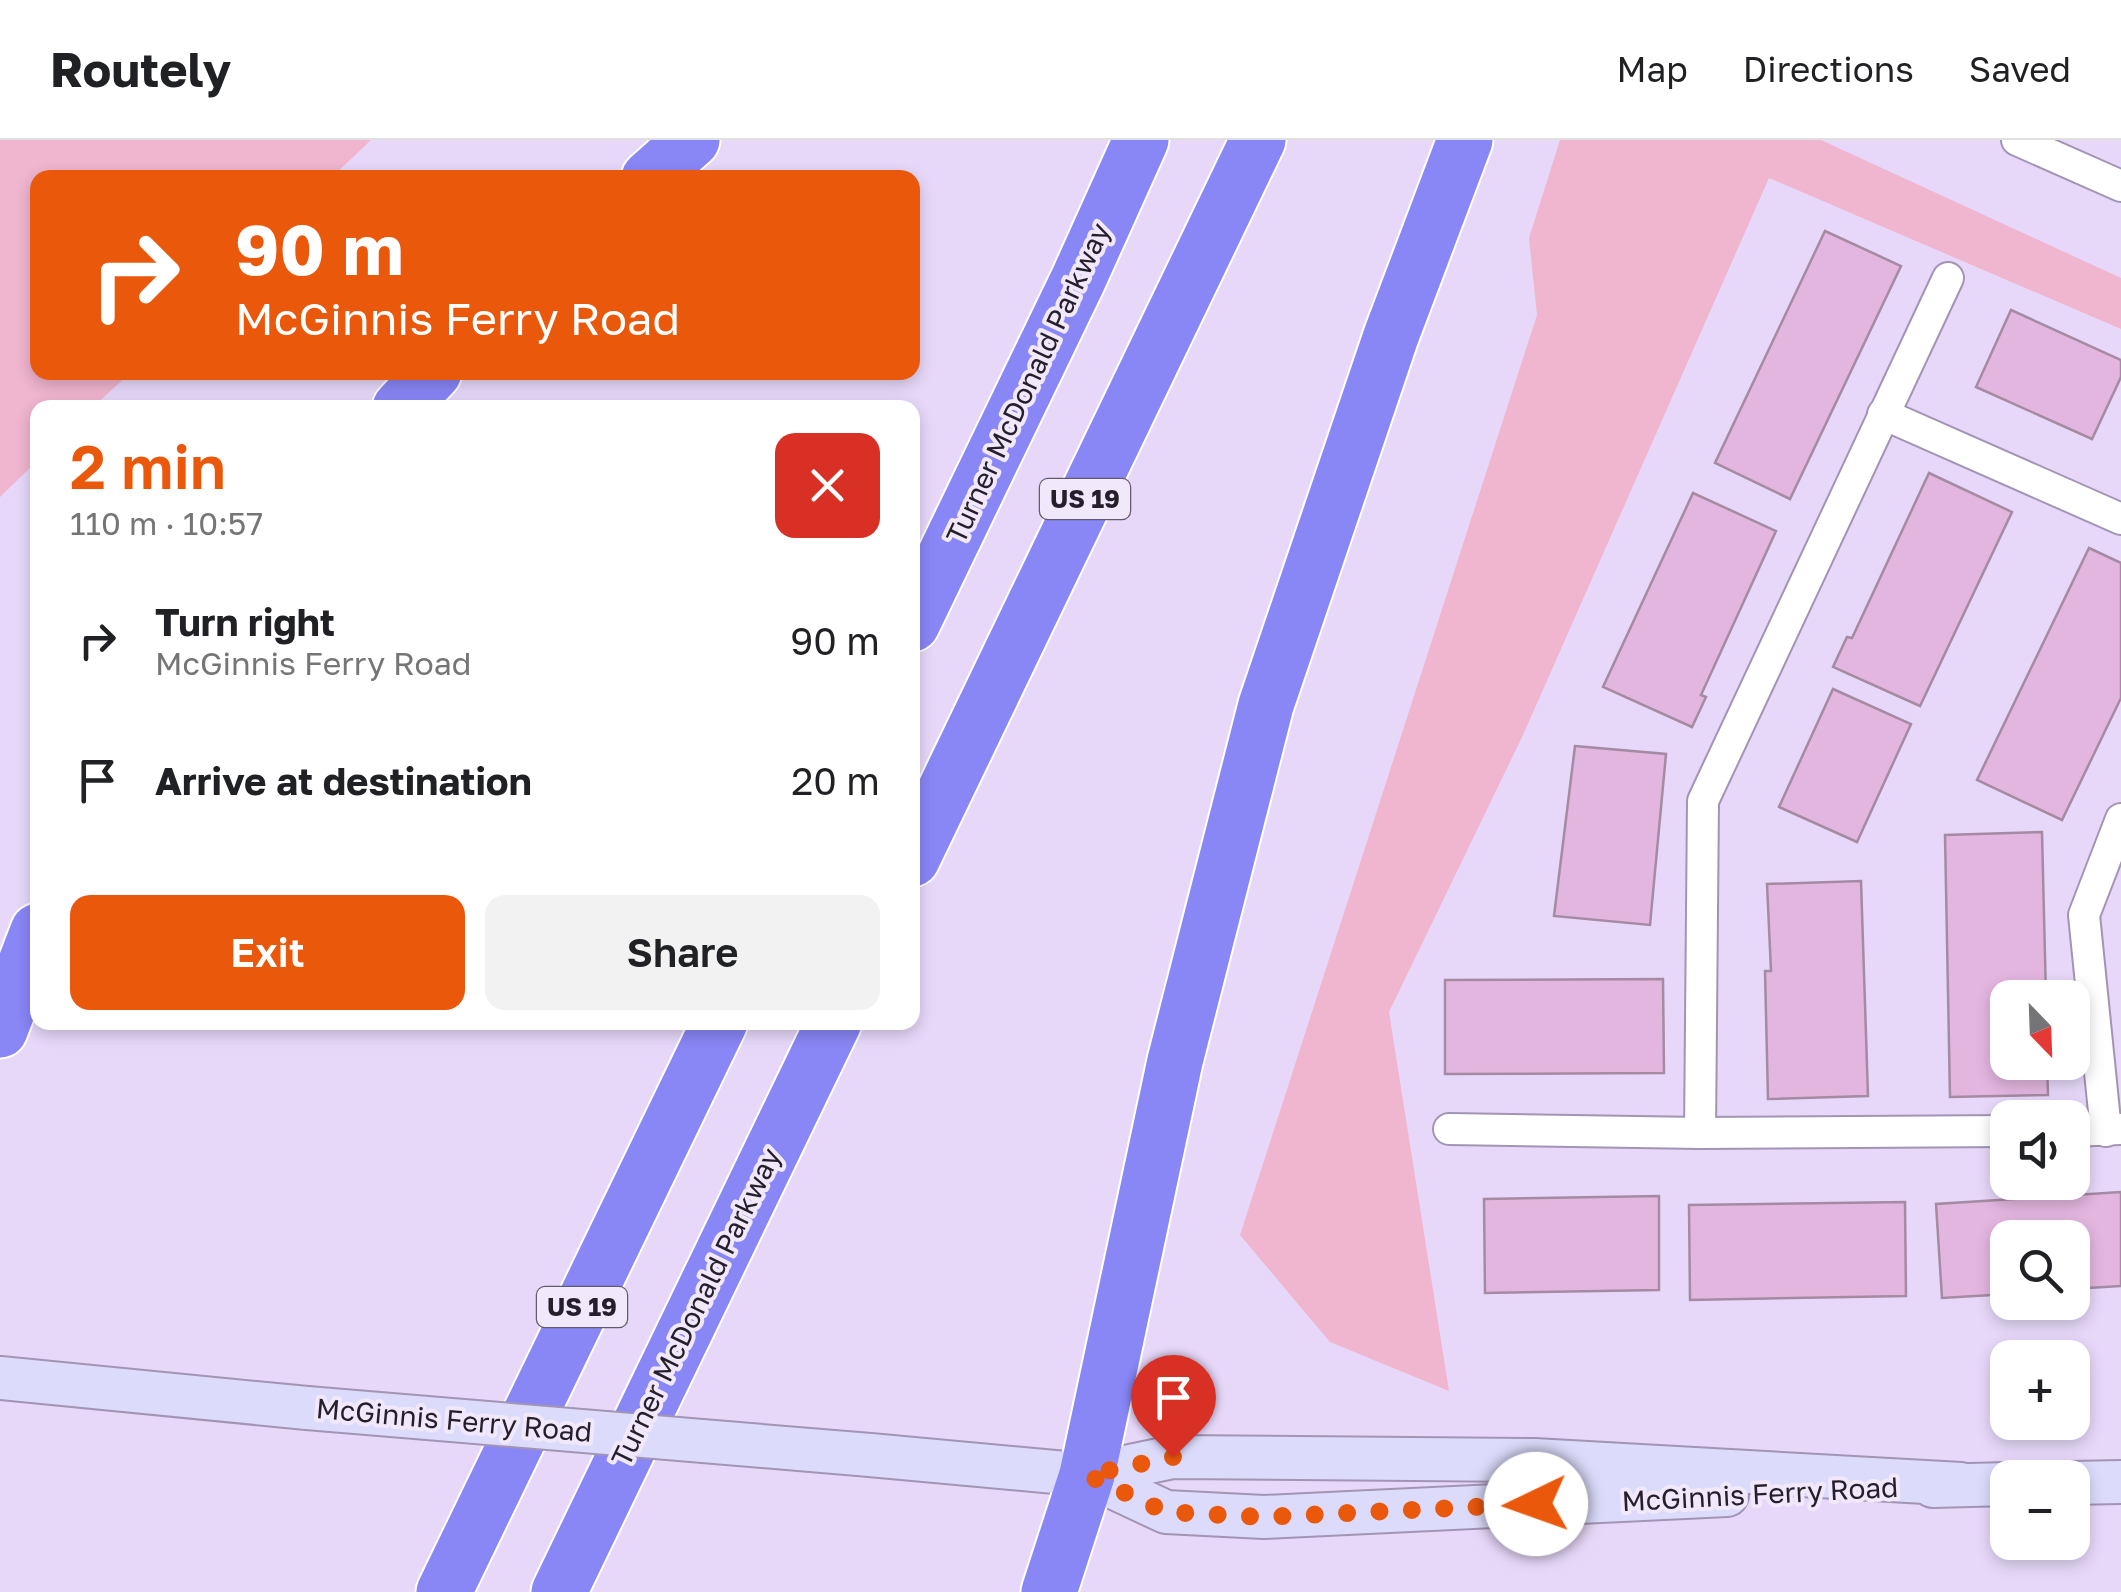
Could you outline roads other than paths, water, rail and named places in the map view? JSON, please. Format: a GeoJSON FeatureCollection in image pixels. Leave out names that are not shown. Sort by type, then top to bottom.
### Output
{"type":"FeatureCollection","features":[{"type":"Feature","properties":{"kind":"highway"},"geometry":{"type":"LineString","coordinates":[[659,170],[692,140]]}},
{"type":"Feature","properties":{"kind":"highway","name":"Turner McDonald Parkway"},"geometry":{"type":"LineString","coordinates":[[920,607],[1078,280],[1140,140]]}},
{"type":"Feature","properties":{"kind":"highway","name":"US 19"},"geometry":{"type":"LineString","coordinates":[[920,841],[1258,140]]}},
{"type":"Feature","properties":{"kind":"highway"},"geometry":{"type":"LineString","coordinates":[[1049,1592],[1087,1475],[1176,1062],[1266,704],[1391,336],[1465,140]]}},
{"type":"Feature","properties":{"kind":"highway"},"geometry":{"type":"LineString","coordinates":[[408,400],[426,380]]}},
{"type":"Feature","properties":{"kind":"highway"},"geometry":{"type":"LineString","coordinates":[[0,1030],[30,952]]}},
{"type":"Feature","properties":{"kind":"highway","name":"US 19"},"geometry":{"type":"LineString","coordinates":[[444,1592],[716,1030]]}},
{"type":"Feature","properties":{"kind":"highway","name":"Turner McDonald Parkway"},"geometry":{"type":"LineString","coordinates":[[558,1592],[830,1030]]}},
{"type":"Feature","properties":{"kind":"main road","name":"McGinnis Ferry Road"},"geometry":{"type":"LineString","coordinates":[[0,1378],[1087,1475],[1173,1457],[1534,1460],[1961,1484]]}},
{"type":"Feature","properties":{"kind":"main road","name":"McGinnis Ferry Road"},"geometry":{"type":"LineString","coordinates":[[1087,1475],[1166,1512],[1264,1517],[1990,1484]]}},
{"type":"Feature","properties":{"kind":"main road"},"geometry":{"type":"LineString","coordinates":[[2090,1483],[2121,1482]]}},
{"type":"Feature","properties":{"kind":"street"},"geometry":{"type":"LineString","coordinates":[[2017,140],[2121,186]]}},
{"type":"Feature","properties":{"kind":"street"},"geometry":{"type":"LineString","coordinates":[[1700,1133],[1702,801],[1948,278]]}},
{"type":"Feature","properties":{"kind":"street"},"geometry":{"type":"LineString","coordinates":[[1884,414],[2121,519]]}},
{"type":"Feature","properties":{"kind":"street"},"geometry":{"type":"LineString","coordinates":[[2114,1130],[2084,915],[2121,819]]}},
{"type":"Feature","properties":{"kind":"street"},"geometry":{"type":"LineString","coordinates":[[1449,1129],[1700,1133],[1990,1131]]}}]}
